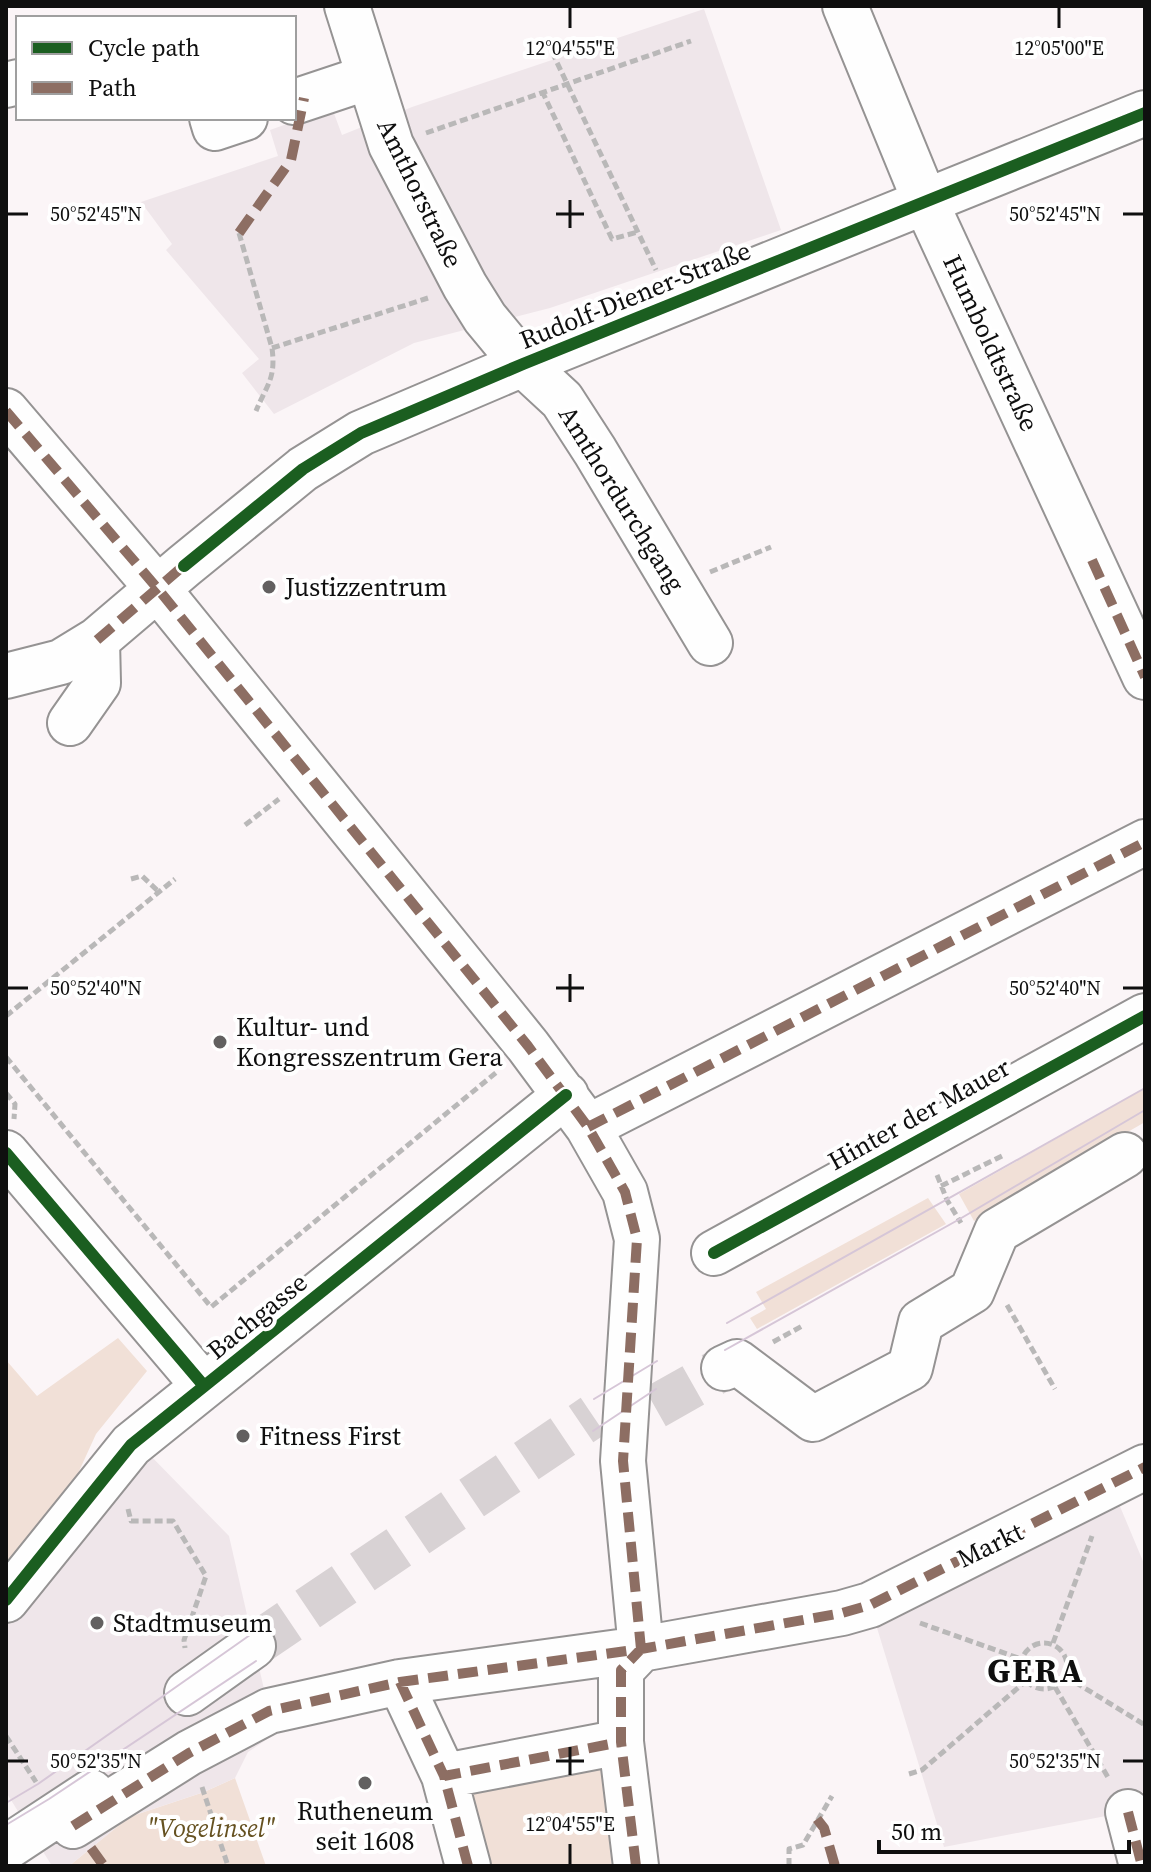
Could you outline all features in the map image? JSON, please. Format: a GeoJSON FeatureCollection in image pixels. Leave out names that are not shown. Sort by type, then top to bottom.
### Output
{"type":"FeatureCollection","features":[{"type":"Feature","properties":{"kind":"street","name":"Amthorstraße"},"geometry":{"type":"LineString","coordinates":[[347,6],[391,145],[465,286],[485,318],[523,364]]}},
{"type":"Feature","properties":{"kind":"street","name":"Humboldtstraße"},"geometry":{"type":"LineString","coordinates":[[845,6],[925,201],[1145,677]]}},
{"type":"Feature","properties":{"kind":"street"},"geometry":{"type":"LineString","coordinates":[[296,101],[369,77]]}},
{"type":"Feature","properties":{"kind":"street","name":"Rudolf-Diener-Straße"},"geometry":{"type":"LineString","coordinates":[[6,676],[61,662],[97,640],[303,469],[361,433],[523,364],[1145,113]]}},
{"type":"Feature","properties":{"kind":"street"},"geometry":{"type":"LineString","coordinates":[[213,120],[215,128],[239,120]]}},
{"type":"Feature","properties":{"kind":"street","name":"Amthordurchgang"},"geometry":{"type":"LineString","coordinates":[[523,364],[562,400],[710,643]]}},
{"type":"Feature","properties":{"kind":"street"},"geometry":{"type":"LineString","coordinates":[[6,411],[158,589],[528,1046],[577,1111],[625,1192],[637,1239],[623,1461],[641,1649],[621,1670],[621,1742],[636,1866]]}},
{"type":"Feature","properties":{"kind":"street"},"geometry":{"type":"LineString","coordinates":[[70,723],[98,683],[97,640]]}},
{"type":"Feature","properties":{"kind":"street","name":"Bachgasse"},"geometry":{"type":"LineString","coordinates":[[6,1600],[131,1445],[204,1386],[577,1111],[1140,845]]}},
{"type":"Feature","properties":{"kind":"street","name":"Hinter der Mauer"},"geometry":{"type":"LineString","coordinates":[[714,1253],[1145,1016]]}},
{"type":"Feature","properties":{"kind":"street"},"geometry":{"type":"LineString","coordinates":[[6,1153],[204,1386]]}},
{"type":"Feature","properties":{"kind":"street"},"geometry":{"type":"LineString","coordinates":[[724,1368],[737,1362],[813,1419],[910,1368],[921,1322],[972,1291],[997,1231],[1125,1155]]}},
{"type":"Feature","properties":{"kind":"street","name":"Markt"},"geometry":{"type":"LineString","coordinates":[[261,1679],[400,1682],[641,1649],[842,1613],[870,1605],[1128,1476]]}},
{"type":"Feature","properties":{"kind":"street"},"geometry":{"type":"LineString","coordinates":[[187,1693],[261,1679]]}},
{"type":"Feature","properties":{"kind":"street"},"geometry":{"type":"LineString","coordinates":[[73,1826],[189,1753],[261,1679]]}},
{"type":"Feature","properties":{"kind":"street"},"geometry":{"type":"LineString","coordinates":[[6,1848],[261,1679]]}},
{"type":"Feature","properties":{"kind":"street"},"geometry":{"type":"LineString","coordinates":[[400,1682],[444,1776],[468,1866]]}},
{"type":"Feature","properties":{"kind":"street"},"geometry":{"type":"LineString","coordinates":[[444,1776],[621,1742]]}},
{"type":"Feature","properties":{"kind":"street"},"geometry":{"type":"LineString","coordinates":[[1128,1812],[1142,1866]]}},
{"type":"Feature","properties":{"kind":"path"},"geometry":{"type":"LineString","coordinates":[[391,145],[691,41]]}},
{"type":"Feature","properties":{"kind":"path"},"geometry":{"type":"LineString","coordinates":[[552,52],[672,304]]}},
{"type":"Feature","properties":{"kind":"path"},"geometry":{"type":"LineString","coordinates":[[542,91],[612,239],[638,232]]}},
{"type":"Feature","properties":{"kind":"path"},"geometry":{"type":"LineString","coordinates":[[239,233],[272,348],[274,368],[256,411]]}},
{"type":"Feature","properties":{"kind":"path"},"geometry":{"type":"LineString","coordinates":[[272,348],[465,286]]}},
{"type":"Feature","properties":{"kind":"path"},"geometry":{"type":"LineString","coordinates":[[676,586],[771,547]]}},
{"type":"Feature","properties":{"kind":"path"},"geometry":{"type":"LineString","coordinates":[[245,825],[278,800]]}},
{"type":"Feature","properties":{"kind":"path"},"geometry":{"type":"LineString","coordinates":[[131,879],[142,876],[159,892]]}},
{"type":"Feature","properties":{"kind":"path"},"geometry":{"type":"LineString","coordinates":[[6,1016],[175,879]]}},
{"type":"Feature","properties":{"kind":"path"},"geometry":{"type":"LineString","coordinates":[[6,1057],[211,1307],[528,1046]]}},
{"type":"Feature","properties":{"kind":"path"},"geometry":{"type":"LineString","coordinates":[[6,1093],[15,1104]]}},
{"type":"Feature","properties":{"kind":"path"},"geometry":{"type":"LineString","coordinates":[[941,1186],[1002,1156]]}},
{"type":"Feature","properties":{"kind":"path"},"geometry":{"type":"LineString","coordinates":[[1053,1643],[1128,1476]]}},
{"type":"Feature","properties":{"kind":"path"},"geometry":{"type":"LineString","coordinates":[[128,1507],[131,1521],[173,1521],[206,1576],[184,1640],[187,1693]]}},
{"type":"Feature","properties":{"kind":"path"},"geometry":{"type":"LineString","coordinates":[[870,1605],[1021,1659]]}},
{"type":"Feature","properties":{"kind":"path"},"geometry":{"type":"LineString","coordinates":[[1053,1643],[1064,1654],[1068,1669],[1055,1687],[1039,1689],[1026,1681],[1020,1667],[1021,1659],[1030,1646],[1053,1643]]}},
{"type":"Feature","properties":{"kind":"path"},"geometry":{"type":"LineString","coordinates":[[1065,1676],[1145,1725]]}},
{"type":"Feature","properties":{"kind":"path"},"geometry":{"type":"LineString","coordinates":[[909,1774],[922,1770],[1026,1681]]}},
{"type":"Feature","properties":{"kind":"path"},"geometry":{"type":"LineString","coordinates":[[1055,1687],[1128,1812]]}},
{"type":"Feature","properties":{"kind":"path"},"geometry":{"type":"LineString","coordinates":[[189,1753],[228,1866]]}},
{"type":"Feature","properties":{"kind":"path"},"geometry":{"type":"LineString","coordinates":[[789,1866],[789,1849],[803,1845],[832,1796]]}},
{"type":"Feature","properties":{"kind":"green space"},"geometry":{"type":"Polygon","coordinates":[[[1145,1088],[1145,1122],[974,1221],[959,1194],[1145,1088]]]}},
{"type":"Feature","properties":{"kind":"green space"},"geometry":{"type":"Polygon","coordinates":[[[928,1198],[946,1224],[757,1329],[750,1318],[766,1309],[756,1292],[928,1198]]]}},
{"type":"Feature","properties":{"kind":"green space"},"geometry":{"type":"Polygon","coordinates":[[[118,1338],[147,1371],[96,1434],[60,1513],[6,1572],[6,1360],[37,1396],[118,1338]]]}},
{"type":"Feature","properties":{"kind":"green space"},"geometry":{"type":"Polygon","coordinates":[[[599,1753],[612,1866],[489,1866],[466,1774],[599,1753]]]}},
{"type":"Feature","properties":{"kind":"green space","name":"\"Vogelinsel\""},"geometry":{"type":"Polygon","coordinates":[[[235,1778],[266,1866],[69,1866],[129,1817],[204,1792],[235,1778]]]}},
{"type":"Feature","properties":{"kind":"shaded area"},"geometry":{"type":"Polygon","coordinates":[[[704,9],[781,230],[550,308],[414,343],[274,414],[242,373],[259,359],[166,250],[172,244],[141,202],[278,156],[270,130],[332,108],[342,135],[412,107],[704,9]]]}},
{"type":"Feature","properties":{"kind":"shaded area"},"geometry":{"type":"Polygon","coordinates":[[[146,1451],[229,1536],[272,1736],[248,1752],[235,1778],[204,1792],[129,1817],[69,1866],[52,1866],[6,1792],[6,1600],[146,1451]]]}},
{"type":"Feature","properties":{"kind":"shaded area"},"geometry":{"type":"Polygon","coordinates":[[[1111,1485],[1145,1566],[1145,1791],[1130,1800],[1132,1811],[944,1847],[870,1605],[1111,1485]]]}},
{"type":"Feature","properties":{"kind":"tunnel"},"geometry":{"type":"LineString","coordinates":[[655,1407],[724,1368]]}},
{"type":"Feature","properties":{"kind":"tunnel"},"geometry":{"type":"LineString","coordinates":[[253,1646],[593,1416]]}},
{"type":"Feature","properties":{"kind":"tram line"},"geometry":{"type":"LineString","coordinates":[[727,1323],[1145,1088]]}},
{"type":"Feature","properties":{"kind":"tram line"},"geometry":{"type":"LineString","coordinates":[[725,1350],[958,1220],[1145,1110]]}},
{"type":"Feature","properties":{"kind":"tram line"},"geometry":{"type":"LineString","coordinates":[[594,1399],[657,1361]]}},
{"type":"Feature","properties":{"kind":"tram line"},"geometry":{"type":"LineString","coordinates":[[593,1431],[656,1389]]}},
{"type":"Feature","properties":{"kind":"tram line"},"geometry":{"type":"LineString","coordinates":[[6,1803],[38,1784],[250,1635]]}},
{"type":"Feature","properties":{"kind":"tram line"},"geometry":{"type":"LineString","coordinates":[[6,1825],[256,1661]]}},
{"type":"Feature","properties":{"kind":"marked path"},"geometry":{"type":"LineString","coordinates":[[239,233],[291,160],[304,98]]}},
{"type":"Feature","properties":{"kind":"marked path"},"geometry":{"type":"LineString","coordinates":[[6,411],[158,589],[528,1046],[588,1127],[625,1192],[637,1239],[623,1461],[641,1649]]}},
{"type":"Feature","properties":{"kind":"marked path"},"geometry":{"type":"LineString","coordinates":[[1092,560],[1145,677]]}},
{"type":"Feature","properties":{"kind":"marked path"},"geometry":{"type":"LineString","coordinates":[[97,640],[188,562]]}},
{"type":"Feature","properties":{"kind":"marked path"},"geometry":{"type":"LineString","coordinates":[[588,1127],[1145,842]]}},
{"type":"Feature","properties":{"kind":"marked path"},"geometry":{"type":"LineString","coordinates":[[73,1826],[189,1753],[269,1711],[400,1682],[641,1649],[842,1613],[870,1605],[1145,1467]]}},
{"type":"Feature","properties":{"kind":"marked path"},"geometry":{"type":"LineString","coordinates":[[636,1866],[621,1742],[621,1670],[641,1649]]}},
{"type":"Feature","properties":{"kind":"marked path"},"geometry":{"type":"LineString","coordinates":[[400,1682],[444,1776]]}},
{"type":"Feature","properties":{"kind":"marked path"},"geometry":{"type":"LineString","coordinates":[[468,1866],[444,1776],[621,1742]]}},
{"type":"Feature","properties":{"kind":"marked path"},"geometry":{"type":"LineString","coordinates":[[1128,1812],[1142,1866]]}},
{"type":"Feature","properties":{"kind":"marked path"},"geometry":{"type":"LineString","coordinates":[[817,1819],[824,1828],[835,1866]]}},
{"type":"Feature","properties":{"kind":"marked path"},"geometry":{"type":"LineString","coordinates":[[91,1848],[104,1866]]}},
{"type":"Feature","properties":{"kind":"cycle path"},"geometry":{"type":"LineString","coordinates":[[184,566],[303,469],[361,433],[523,364],[1145,113]]}},
{"type":"Feature","properties":{"kind":"cycle path"},"geometry":{"type":"LineString","coordinates":[[714,1253],[1145,1016]]}},
{"type":"Feature","properties":{"kind":"cycle path"},"geometry":{"type":"LineString","coordinates":[[6,1600],[131,1445],[566,1095]]}},
{"type":"Feature","properties":{"kind":"cycle path"},"geometry":{"type":"LineString","coordinates":[[6,1153],[204,1386]]}},
{"type":"Feature","properties":{"kind":"place","name":"Justizzentrum"},"geometry":{"type":"Point","coordinates":[269,587]}},
{"type":"Feature","properties":{"kind":"place","name":"Kultur- und Kongresszentrum Gera"},"geometry":{"type":"Point","coordinates":[220,1042]}},
{"type":"Feature","properties":{"kind":"place","name":"Fitness First"},"geometry":{"type":"Point","coordinates":[243,1436]}},
{"type":"Feature","properties":{"kind":"place","name":"Stadtmuseum"},"geometry":{"type":"Point","coordinates":[97,1623]}},
{"type":"Feature","properties":{"kind":"place","name":"Rutheneum seit 1608"},"geometry":{"type":"Point","coordinates":[365,1783]}},
{"type":"Feature","properties":{"kind":"district","name":"GERA"},"geometry":{"type":"Point","coordinates":[1036,1670]}}]}
